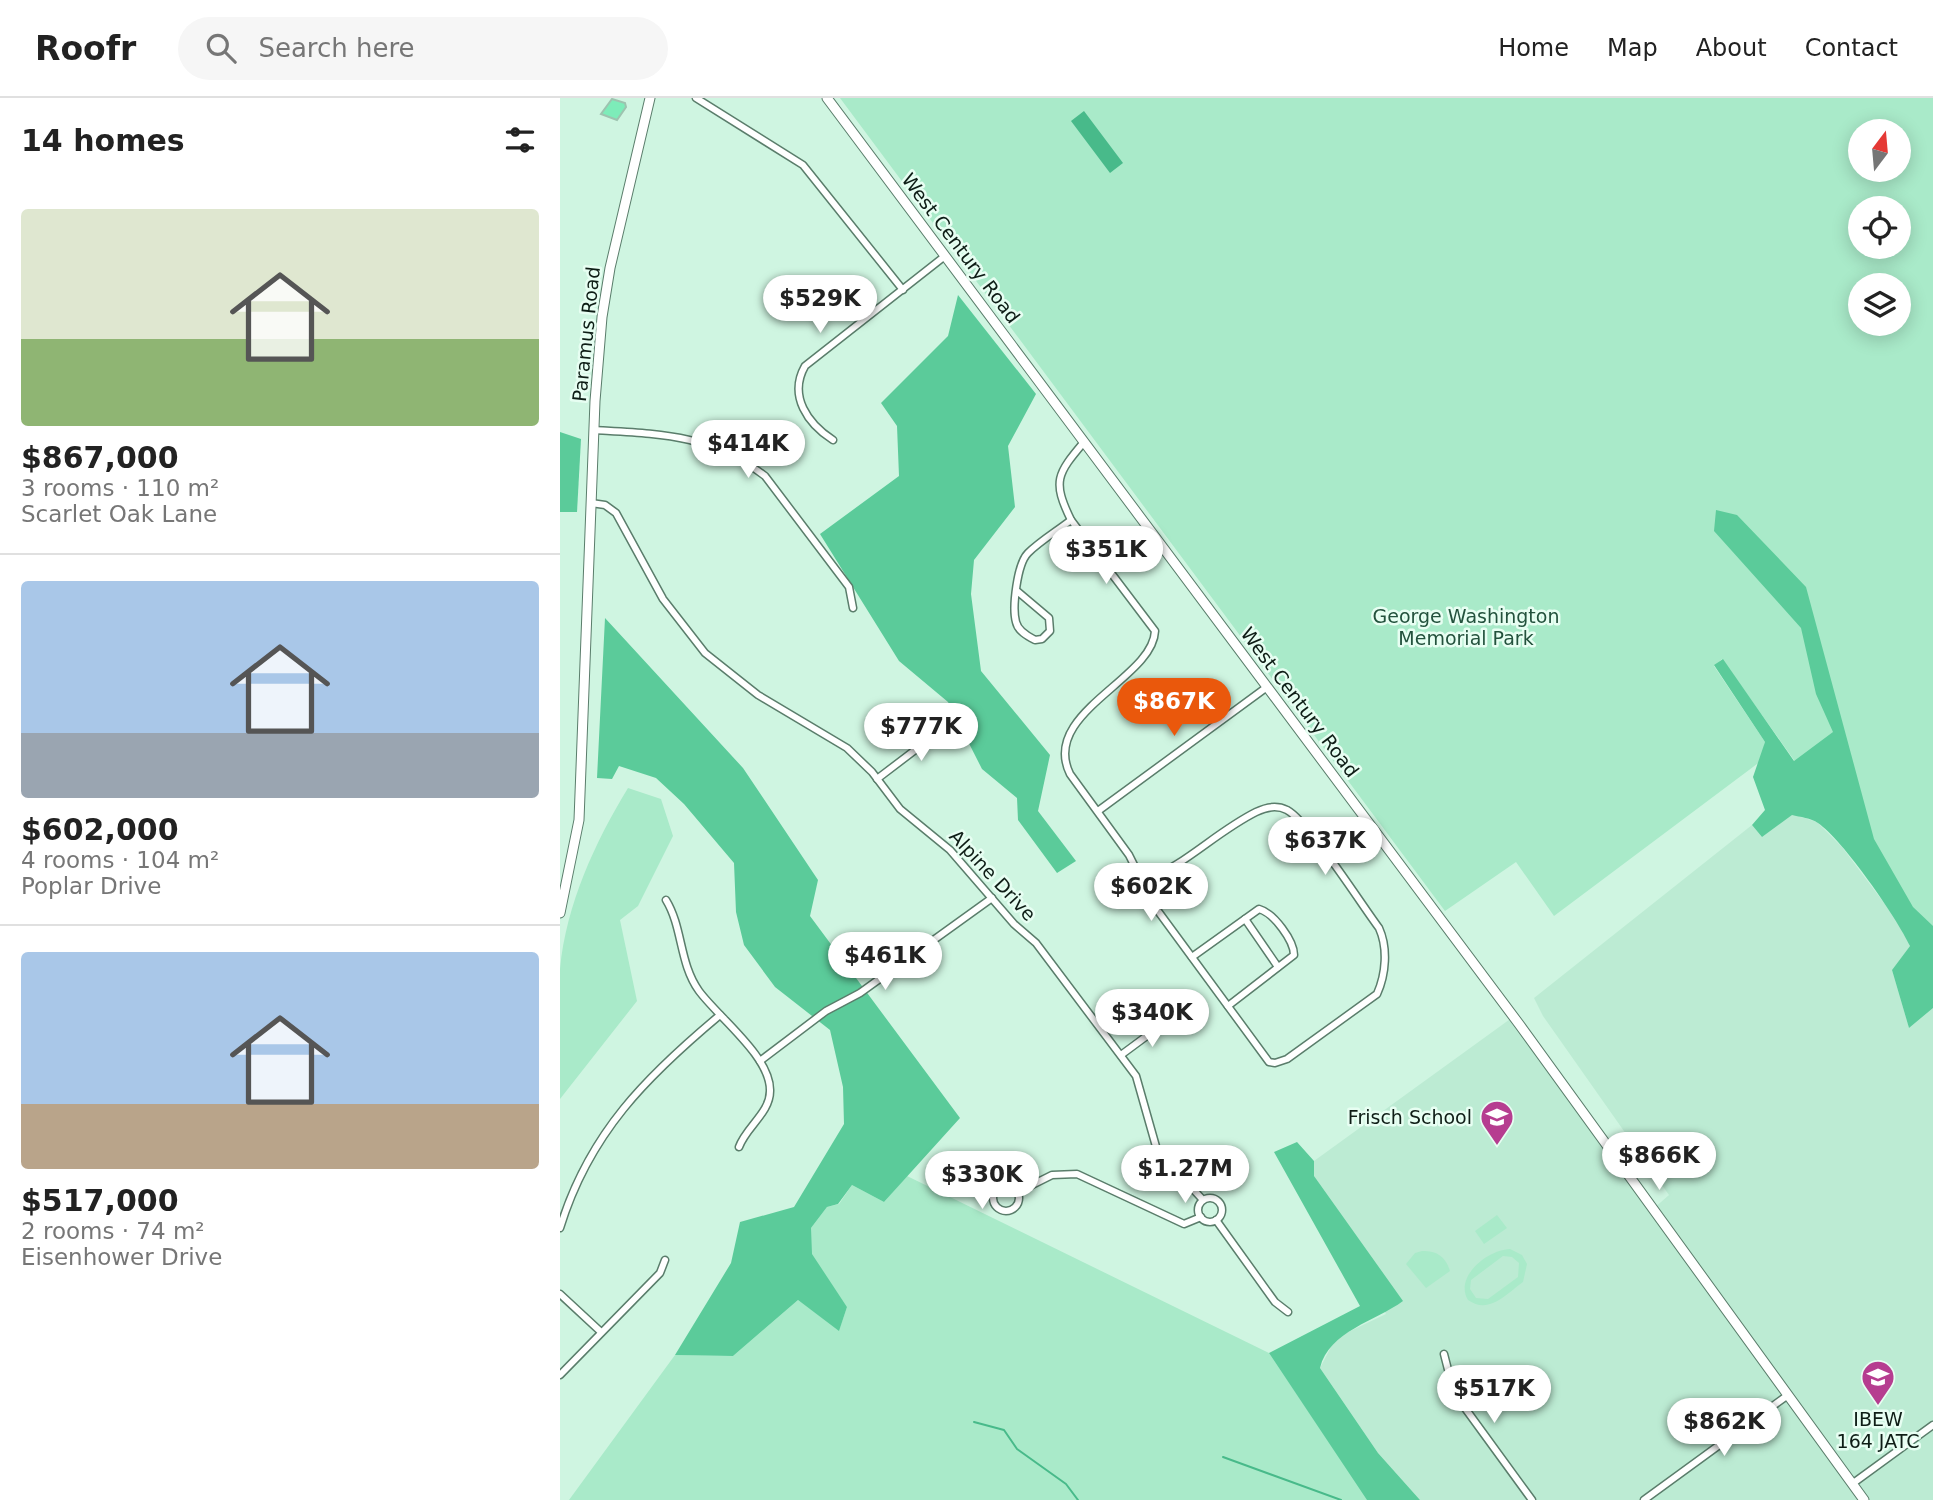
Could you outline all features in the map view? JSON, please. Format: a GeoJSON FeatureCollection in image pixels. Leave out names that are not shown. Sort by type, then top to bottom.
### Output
{"type":"FeatureCollection","features":[{"type":"Feature","properties":{"kind":"main road","name":"Paramus Road"},"geometry":{"type":"LineString","coordinates":[[560,913],[579,820],[594,430],[606,291],[650,98]]}},
{"type":"Feature","properties":{"kind":"main road","name":"West Century Road"},"geometry":{"type":"LineString","coordinates":[[827,98],[1513,1017],[1864,1500]]}},
{"type":"Feature","properties":{"kind":"street"},"geometry":{"type":"LineString","coordinates":[[696,98],[803,165],[903,290]]}},
{"type":"Feature","properties":{"kind":"street"},"geometry":{"type":"LineString","coordinates":[[833,440],[821,432],[802,408],[798,390],[801,373],[811,359],[945,256]]}},
{"type":"Feature","properties":{"kind":"street"},"geometry":{"type":"LineString","coordinates":[[594,430],[683,437],[715,446],[748,463],[765,476],[849,587],[853,607]]}},
{"type":"Feature","properties":{"kind":"street"},"geometry":{"type":"LineString","coordinates":[[1084,442],[1065,464],[1059,479],[1059,493],[1071,520],[1155,631],[1149,653],[1100,695],[1072,731],[1065,750],[1065,765],[1129,855],[1143,883],[1155,907],[1269,1062],[1281,1063],[1377,994],[1384,976],[1384,943],[1379,928],[1303,824],[1284,809],[1263,808],[1173,870],[1143,883]]}},
{"type":"Feature","properties":{"kind":"street","name":"Alpine Drive"},"geometry":{"type":"LineString","coordinates":[[592,503],[605,505],[616,513],[663,599],[705,653],[758,695],[831,736],[877,779],[900,809],[950,850],[1036,943],[1121,1055],[1141,1086],[1157,1150],[1203,1200]]}},
{"type":"Feature","properties":{"kind":"street"},"geometry":{"type":"LineString","coordinates":[[1017,591],[1049,618],[1049,631],[1042,639],[1035,640],[1019,629],[1015,620],[1017,591],[1021,563],[1027,554],[1071,520]]}},
{"type":"Feature","properties":{"kind":"street"},"geometry":{"type":"LineString","coordinates":[[1098,811],[1267,687]]}},
{"type":"Feature","properties":{"kind":"street"},"geometry":{"type":"LineString","coordinates":[[877,779],[948,725]]}},
{"type":"Feature","properties":{"kind":"street"},"geometry":{"type":"LineString","coordinates":[[760,1061],[826,1011],[860,993],[992,898]]}},
{"type":"Feature","properties":{"kind":"street"},"geometry":{"type":"LineString","coordinates":[[666,900],[673,911],[686,967],[700,991],[760,1061],[769,1082],[770,1097],[763,1111],[743,1135],[739,1147]]}},
{"type":"Feature","properties":{"kind":"street"},"geometry":{"type":"LineString","coordinates":[[1192,957],[1259,909],[1267,911],[1294,946],[1293,955],[1228,1006]]}},
{"type":"Feature","properties":{"kind":"street"},"geometry":{"type":"LineString","coordinates":[[1245,919],[1278,967]]}},
{"type":"Feature","properties":{"kind":"street"},"geometry":{"type":"LineString","coordinates":[[560,1228],[585,1166],[620,1112],[654,1072],[720,1015]]}},
{"type":"Feature","properties":{"kind":"street"},"geometry":{"type":"LineString","coordinates":[[1121,1055],[1167,1021]]}},
{"type":"Feature","properties":{"kind":"street"},"geometry":{"type":"LineString","coordinates":[[1020,1191],[1014,1210],[1006,1212],[996,1207],[993,1198],[1000,1186],[1020,1191],[1052,1175],[1077,1174],[1184,1224],[1201,1217]]}},
{"type":"Feature","properties":{"kind":"street"},"geometry":{"type":"LineString","coordinates":[[1213,1198],[1221,1205],[1222,1212],[1216,1220],[1207,1221],[1201,1217],[1198,1208],[1203,1200],[1213,1198]]}},
{"type":"Feature","properties":{"kind":"street"},"geometry":{"type":"LineString","coordinates":[[1216,1220],[1275,1302],[1288,1312]]}},
{"type":"Feature","properties":{"kind":"street"},"geometry":{"type":"LineString","coordinates":[[560,1375],[660,1273],[665,1260]]}},
{"type":"Feature","properties":{"kind":"street"},"geometry":{"type":"LineString","coordinates":[[560,1294],[601,1332]]}},
{"type":"Feature","properties":{"kind":"street"},"geometry":{"type":"LineString","coordinates":[[1444,1354],[1454,1393],[1532,1500]]}},
{"type":"Feature","properties":{"kind":"street"},"geometry":{"type":"LineString","coordinates":[[1644,1500],[1788,1395]]}},
{"type":"Feature","properties":{"kind":"street"},"geometry":{"type":"LineString","coordinates":[[1852,1484],[1933,1424]]}},
{"type":"Feature","properties":{"kind":"shaded area"},"geometry":{"type":"Polygon","coordinates":[[[1084,111],[1123,163],[1110,173],[1071,121],[1084,111]]]}},
{"type":"Feature","properties":{"kind":"shaded area"},"geometry":{"type":"Polygon","coordinates":[[[958,295],[1036,394],[1008,446],[1015,507],[974,560],[971,594],[981,671],[1050,755],[1038,811],[1076,861],[1057,873],[1018,820],[1017,798],[982,769],[948,702],[899,661],[820,534],[899,476],[897,426],[881,403],[948,336],[958,295]]]}},
{"type":"Feature","properties":{"kind":"shaded area"},"geometry":{"type":"Polygon","coordinates":[[[560,432],[581,439],[577,512],[560,512],[560,432]]]}},
{"type":"Feature","properties":{"kind":"shaded area"},"geometry":{"type":"Polygon","coordinates":[[[1716,510],[1737,515],[1806,587],[1874,839],[1913,907],[1933,926],[1933,1008],[1909,1028],[1892,970],[1910,946],[1882,899],[1855,862],[1829,832],[1812,820],[1792,815],[1762,837],[1752,825],[1765,810],[1753,777],[1765,742],[1714,665],[1723,659],[1794,761],[1833,732],[1816,694],[1801,628],[1714,531],[1716,510]]]}},
{"type":"Feature","properties":{"kind":"shaded area"},"geometry":{"type":"Polygon","coordinates":[[[605,618],[743,768],[818,880],[810,916],[960,1118],[884,1202],[852,1185],[838,1204],[827,1207],[811,1228],[812,1254],[847,1307],[839,1331],[798,1300],[733,1356],[675,1355],[731,1263],[740,1222],[794,1207],[844,1124],[843,1087],[830,1030],[775,987],[744,945],[736,912],[734,863],[684,804],[656,778],[619,766],[612,779],[597,778],[605,618]]]}},
{"type":"Feature","properties":{"kind":"shaded area"},"geometry":{"type":"Polygon","coordinates":[[[1792,814],[1817,822],[1842,847],[1899,923],[1910,946],[1892,970],[1909,1028],[1933,1008],[1933,1500],[1420,1500],[1378,1453],[1320,1368],[1333,1343],[1344,1334],[1386,1314],[1314,1176],[1314,1161],[1513,1017],[1653,1209],[1669,1195],[1543,1016],[1534,998],[1752,825],[1762,837],[1792,814]]]}},
{"type":"Feature","properties":{"kind":"shaded area"},"geometry":{"type":"Polygon","coordinates":[[[1297,1142],[1314,1161],[1314,1176],[1403,1301],[1343,1336],[1325,1355],[1320,1368],[1378,1453],[1420,1500],[1367,1500],[1269,1353],[1360,1306],[1274,1152],[1297,1142]]]}},
{"type":"Feature","properties":{"kind":"green space","name":"George Washington Memorial Park"},"geometry":{"type":"Polygon","coordinates":[[[840,98],[1933,98],[1933,955],[1722,659],[1714,666],[1765,742],[1761,761],[1554,916],[1516,862],[1445,911],[840,98]]]}},
{"type":"Feature","properties":{"kind":"green space"},"geometry":{"type":"Polygon","coordinates":[[[628,788],[661,799],[673,836],[638,906],[620,920],[637,1001],[560,1099],[560,969],[563,945],[584,875],[604,830],[628,788]]]}},
{"type":"Feature","properties":{"kind":"green space"},"geometry":{"type":"Polygon","coordinates":[[[907,1176],[1269,1353],[1368,1500],[569,1500],[675,1355],[733,1356],[798,1300],[839,1330],[847,1307],[811,1254],[811,1228],[827,1207],[839,1204],[852,1185],[884,1202],[907,1176]]]}},
{"type":"Feature","properties":{"kind":"green space"},"geometry":{"type":"Polygon","coordinates":[[[1497,1215],[1507,1228],[1484,1244],[1475,1231],[1497,1215]]]}},
{"type":"Feature","properties":{"kind":"green space"},"geometry":{"type":"Polygon","coordinates":[[[1510,1249],[1522,1255],[1527,1264],[1523,1282],[1490,1304],[1476,1304],[1468,1300],[1465,1282],[1469,1274],[1483,1260],[1510,1249]],[[1503,1256],[1471,1280],[1470,1289],[1476,1298],[1488,1299],[1518,1277],[1519,1263],[1512,1257],[1503,1256]]]}},
{"type":"Feature","properties":{"kind":"green space"},"geometry":{"type":"Polygon","coordinates":[[[1422,1251],[1440,1255],[1450,1271],[1426,1288],[1406,1264],[1415,1253],[1422,1251]]]}},
{"type":"Feature","properties":{"kind":"building"},"geometry":{"type":"Polygon","coordinates":[[[612,99],[625,103],[626,107],[617,120],[601,114],[612,99]]]}},
{"type":"Feature","properties":{"kind":"waterway"},"geometry":{"type":"LineString","coordinates":[[974,1422],[1004,1430],[1017,1449],[1066,1484],[1078,1500]]}},
{"type":"Feature","properties":{"kind":"waterway"},"geometry":{"type":"LineString","coordinates":[[1223,1457],[1341,1500]]}},
{"type":"Feature","properties":{"kind":"place","name":"Frisch School"},"geometry":{"type":"Point","coordinates":[1497,1147]}},
{"type":"Feature","properties":{"kind":"place","name":"IBEW 164 JATC"},"geometry":{"type":"Point","coordinates":[1878,1407]}}]}
